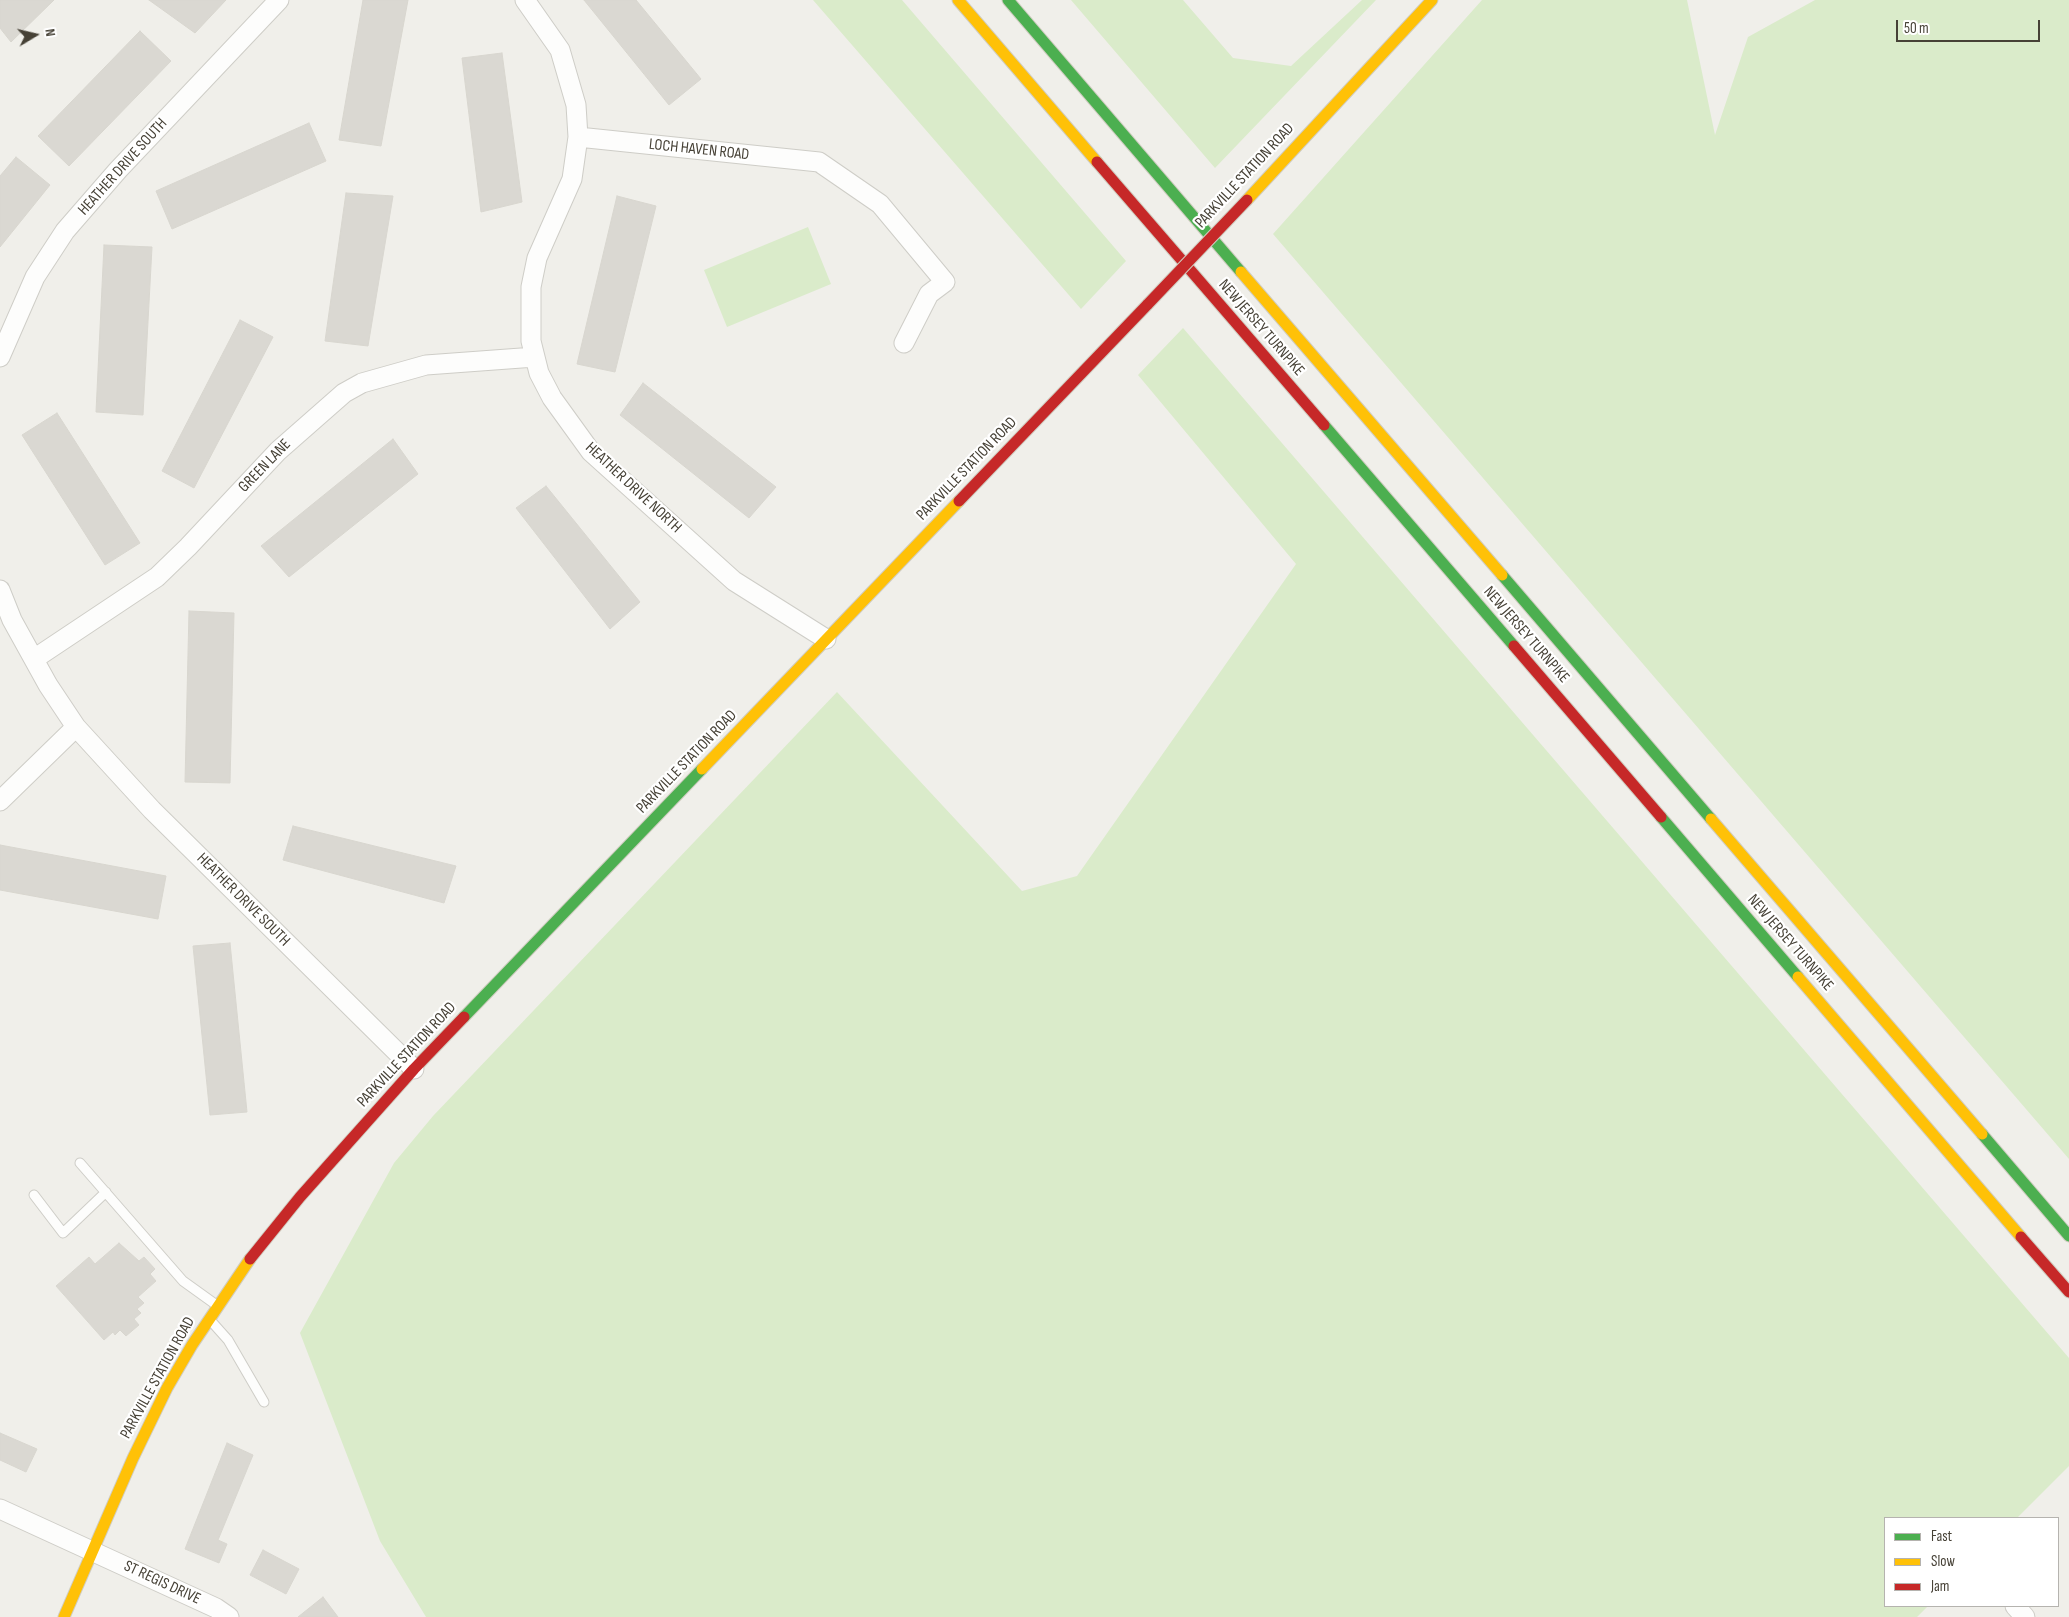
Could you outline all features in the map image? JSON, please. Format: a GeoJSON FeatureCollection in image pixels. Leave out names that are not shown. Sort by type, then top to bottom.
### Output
{"type":"FeatureCollection","features":[{"type":"Feature","properties":{"kind":"main road","name":"NEW JERSEY TURNPIKE"},"geometry":{"type":"LineString","coordinates":[[958,0],[2069,1292]]}},
{"type":"Feature","properties":{"kind":"main road","name":"NEW JERSEY TURNPIKE"},"geometry":{"type":"LineString","coordinates":[[1008,0],[2069,1236]]}},
{"type":"Feature","properties":{"kind":"main road","name":"PARKVILLE STATION ROAD"},"geometry":{"type":"LineString","coordinates":[[64,1617],[133,1458],[158,1406],[209,1319],[237,1276],[300,1197],[414,1069],[1148,304],[1432,0]]}},
{"type":"Feature","properties":{"kind":"street","name":"HEATHER DRIVE SOUTH"},"geometry":{"type":"LineString","coordinates":[[0,357],[35,277],[65,231],[118,170],[279,0]]}},
{"type":"Feature","properties":{"kind":"street","name":"HEATHER DRIVE NORTH"},"geometry":{"type":"LineString","coordinates":[[525,0],[560,50],[576,105],[578,138],[572,179],[537,258],[530,313],[531,341],[539,373],[552,398],[591,452],[734,582],[826,639]]}},
{"type":"Feature","properties":{"kind":"street","name":"LOCH HAVEN ROAD"},"geometry":{"type":"LineString","coordinates":[[578,138],[819,162],[880,204],[945,282],[929,294],[904,343]]}},
{"type":"Feature","properties":{"kind":"street","name":"GREEN LANE"},"geometry":{"type":"LineString","coordinates":[[34,659],[157,577],[188,547],[278,451],[344,393],[362,383],[426,365],[535,357]]}},
{"type":"Feature","properties":{"kind":"street","name":"HEATHER DRIVE SOUTH"},"geometry":{"type":"LineString","coordinates":[[0,590],[12,620],[76,727],[152,810],[414,1069]]}},
{"type":"Feature","properties":{"kind":"street"},"geometry":{"type":"LineString","coordinates":[[0,801],[76,727]]}},
{"type":"Feature","properties":{"kind":"street","name":"ST REGIS DRIVE"},"geometry":{"type":"LineString","coordinates":[[0,1509],[216,1608],[230,1617]]}},
{"type":"Feature","properties":{"kind":"street"},"geometry":{"type":"LineString","coordinates":[[2016,1607],[2025,1617]]}},
{"type":"Feature","properties":{"kind":"lane"},"geometry":{"type":"LineString","coordinates":[[80,1163],[183,1281],[217,1306]]}},
{"type":"Feature","properties":{"kind":"lane"},"geometry":{"type":"LineString","coordinates":[[34,1194],[63,1233],[106,1192]]}},
{"type":"Feature","properties":{"kind":"lane"},"geometry":{"type":"LineString","coordinates":[[209,1319],[228,1340],[264,1402]]}},
{"type":"Feature","properties":{"kind":"green space"},"geometry":{"type":"Polygon","coordinates":[[[813,0],[902,0],[1126,261],[1081,309],[813,0]]]}},
{"type":"Feature","properties":{"kind":"green space"},"geometry":{"type":"Polygon","coordinates":[[[1071,0],[1183,0],[1233,58],[1291,66],[1362,0],[1376,0],[1215,168],[1071,0]]]}},
{"type":"Feature","properties":{"kind":"green space"},"geometry":{"type":"Polygon","coordinates":[[[1482,0],[1687,0],[1715,135],[1748,37],[1815,0],[2069,0],[2069,1159],[1273,234],[1482,0]]]}},
{"type":"Feature","properties":{"kind":"green space"},"geometry":{"type":"Polygon","coordinates":[[[808,227],[831,284],[727,327],[704,270],[808,227]]]}},
{"type":"Feature","properties":{"kind":"green space"},"geometry":{"type":"Polygon","coordinates":[[[1183,328],[2069,1358],[2069,1466],[2018,1517],[1884,1517],[1884,1607],[1927,1607],[1917,1617],[426,1617],[380,1541],[300,1333],[394,1163],[433,1116],[837,692],[1022,891],[1077,876],[1296,564],[1138,375],[1183,328]]]}},
{"type":"Feature","properties":{"kind":"building"},"geometry":{"type":"Polygon","coordinates":[[[0,0],[54,0],[11,42],[0,28],[0,0]]]}},
{"type":"Feature","properties":{"kind":"building"},"geometry":{"type":"Polygon","coordinates":[[[149,0],[226,0],[195,33],[149,0]]]}},
{"type":"Feature","properties":{"kind":"building"},"geometry":{"type":"Polygon","coordinates":[[[363,0],[408,0],[381,146],[339,140],[363,0]]]}},
{"type":"Feature","properties":{"kind":"building"},"geometry":{"type":"Polygon","coordinates":[[[584,0],[636,0],[701,79],[669,105],[584,0]]]}},
{"type":"Feature","properties":{"kind":"building"},"geometry":{"type":"Polygon","coordinates":[[[140,31],[171,61],[69,166],[38,136],[140,31]]]}},
{"type":"Feature","properties":{"kind":"building"},"geometry":{"type":"Polygon","coordinates":[[[502,53],[522,202],[481,212],[462,58],[502,53]]]}},
{"type":"Feature","properties":{"kind":"building"},"geometry":{"type":"Polygon","coordinates":[[[309,123],[326,161],[172,229],[156,191],[309,123]]]}},
{"type":"Feature","properties":{"kind":"building"},"geometry":{"type":"Polygon","coordinates":[[[16,157],[50,185],[0,247],[0,176],[16,157]]]}},
{"type":"Feature","properties":{"kind":"building"},"geometry":{"type":"Polygon","coordinates":[[[346,193],[393,196],[368,346],[325,341],[346,193]]]}},
{"type":"Feature","properties":{"kind":"building"},"geometry":{"type":"Polygon","coordinates":[[[617,196],[656,206],[615,372],[577,364],[617,196]]]}},
{"type":"Feature","properties":{"kind":"building"},"geometry":{"type":"Polygon","coordinates":[[[104,245],[152,247],[143,415],[96,412],[104,245]]]}},
{"type":"Feature","properties":{"kind":"building"},"geometry":{"type":"Polygon","coordinates":[[[240,320],[273,337],[194,488],[162,471],[240,320]]]}},
{"type":"Feature","properties":{"kind":"building"},"geometry":{"type":"Polygon","coordinates":[[[643,383],[776,487],[749,518],[620,415],[643,383]]]}},
{"type":"Feature","properties":{"kind":"building"},"geometry":{"type":"Polygon","coordinates":[[[57,413],[140,543],[105,565],[22,435],[57,413]]]}},
{"type":"Feature","properties":{"kind":"building"},"geometry":{"type":"Polygon","coordinates":[[[393,439],[418,474],[289,577],[261,546],[393,439]]]}},
{"type":"Feature","properties":{"kind":"building"},"geometry":{"type":"Polygon","coordinates":[[[546,486],[640,602],[610,629],[516,508],[546,486]]]}},
{"type":"Feature","properties":{"kind":"building"},"geometry":{"type":"Polygon","coordinates":[[[189,611],[234,613],[230,783],[185,782],[189,611]]]}},
{"type":"Feature","properties":{"kind":"building"},"geometry":{"type":"Polygon","coordinates":[[[293,826],[456,866],[444,903],[283,860],[293,826]]]}},
{"type":"Feature","properties":{"kind":"building"},"geometry":{"type":"Polygon","coordinates":[[[0,845],[166,876],[158,919],[0,890],[0,845]]]}},
{"type":"Feature","properties":{"kind":"building"},"geometry":{"type":"Polygon","coordinates":[[[230,943],[247,1112],[210,1115],[193,946],[230,943]]]}},
{"type":"Feature","properties":{"kind":"building"},"geometry":{"type":"Polygon","coordinates":[[[119,1243],[139,1261],[144,1257],[155,1269],[150,1274],[156,1281],[138,1297],[144,1303],[137,1309],[141,1313],[134,1319],[139,1325],[126,1336],[120,1330],[115,1335],[113,1332],[104,1340],[56,1286],[89,1257],[95,1264],[119,1243]]]}},
{"type":"Feature","properties":{"kind":"building"},"geometry":{"type":"Polygon","coordinates":[[[0,1433],[37,1449],[26,1472],[0,1460],[0,1433]]]}},
{"type":"Feature","properties":{"kind":"building"},"geometry":{"type":"Polygon","coordinates":[[[227,1443],[253,1455],[218,1540],[227,1544],[219,1563],[185,1549],[227,1443]]]}},
{"type":"Feature","properties":{"kind":"building"},"geometry":{"type":"Polygon","coordinates":[[[263,1550],[299,1569],[286,1594],[250,1575],[263,1550]]]}},
{"type":"Feature","properties":{"kind":"building"},"geometry":{"type":"Polygon","coordinates":[[[323,1597],[338,1617],[298,1617],[323,1597]]]}},
{"type":"Feature","properties":{"kind":"traffic: fast"},"geometry":{"type":"LineString","coordinates":[[1008,0],[1241,272]]}},
{"type":"Feature","properties":{"kind":"traffic: fast"},"geometry":{"type":"LineString","coordinates":[[1324,425],[1514,646]]}},
{"type":"Feature","properties":{"kind":"traffic: fast"},"geometry":{"type":"LineString","coordinates":[[1502,575],[1711,819]]}},
{"type":"Feature","properties":{"kind":"traffic: fast"},"geometry":{"type":"LineString","coordinates":[[464,1017],[702,769]]}},
{"type":"Feature","properties":{"kind":"traffic: fast"},"geometry":{"type":"LineString","coordinates":[[1661,817],[1798,977]]}},
{"type":"Feature","properties":{"kind":"traffic: fast"},"geometry":{"type":"LineString","coordinates":[[1982,1134],[2069,1236]]}},
{"type":"Feature","properties":{"kind":"traffic: slow"},"geometry":{"type":"LineString","coordinates":[[958,0],[1097,162]]}},
{"type":"Feature","properties":{"kind":"traffic: slow"},"geometry":{"type":"LineString","coordinates":[[1247,200],[1432,0]]}},
{"type":"Feature","properties":{"kind":"traffic: slow"},"geometry":{"type":"LineString","coordinates":[[1241,272],[1502,575]]}},
{"type":"Feature","properties":{"kind":"traffic: slow"},"geometry":{"type":"LineString","coordinates":[[702,769],[959,501]]}},
{"type":"Feature","properties":{"kind":"traffic: slow"},"geometry":{"type":"LineString","coordinates":[[1711,819],[1982,1134]]}},
{"type":"Feature","properties":{"kind":"traffic: slow"},"geometry":{"type":"LineString","coordinates":[[1798,977],[2021,1237]]}},
{"type":"Feature","properties":{"kind":"traffic: slow"},"geometry":{"type":"LineString","coordinates":[[64,1617],[133,1458],[167,1388],[192,1345],[250,1259]]}},
{"type":"Feature","properties":{"kind":"traffic: jam"},"geometry":{"type":"LineString","coordinates":[[1097,162],[1324,425]]}},
{"type":"Feature","properties":{"kind":"traffic: jam"},"geometry":{"type":"LineString","coordinates":[[1148,304],[1247,200]]}},
{"type":"Feature","properties":{"kind":"traffic: jam"},"geometry":{"type":"LineString","coordinates":[[959,501],[1148,304]]}},
{"type":"Feature","properties":{"kind":"traffic: jam"},"geometry":{"type":"LineString","coordinates":[[1514,646],[1661,817]]}},
{"type":"Feature","properties":{"kind":"traffic: jam"},"geometry":{"type":"LineString","coordinates":[[250,1259],[300,1197],[414,1069],[464,1017]]}},
{"type":"Feature","properties":{"kind":"traffic: jam"},"geometry":{"type":"LineString","coordinates":[[2021,1237],[2069,1292]]}}]}
